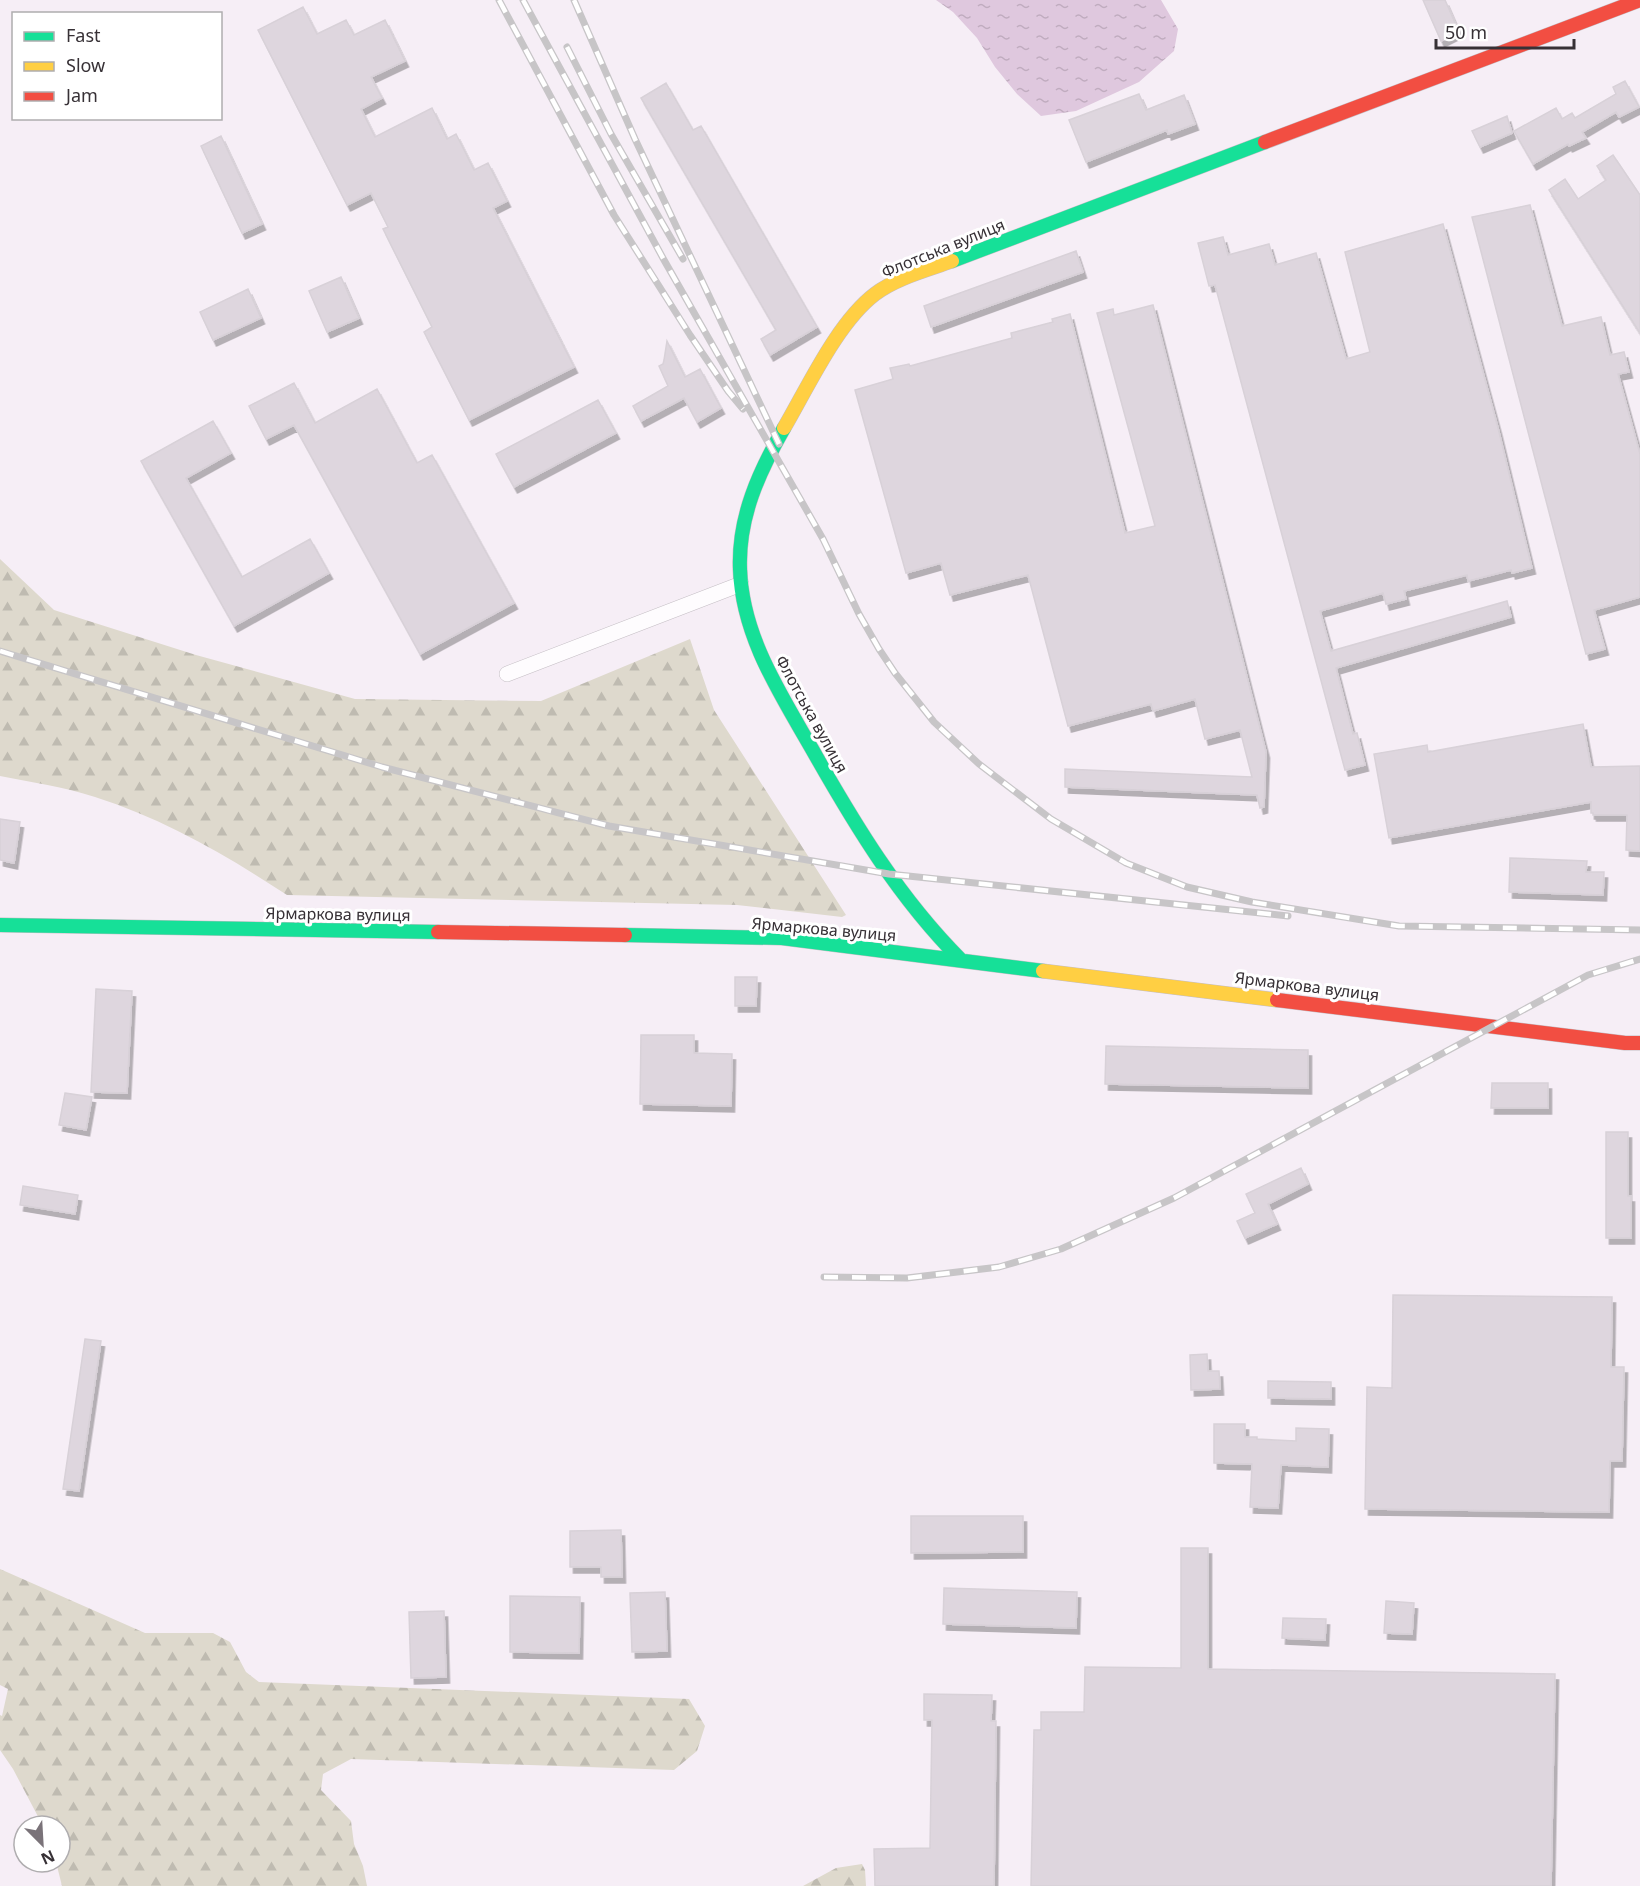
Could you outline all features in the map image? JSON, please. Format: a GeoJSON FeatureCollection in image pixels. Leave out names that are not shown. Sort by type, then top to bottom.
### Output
{"type":"FeatureCollection","features":[{"type":"Feature","properties":{"kind":"street","name":"Флотська вулиця"},"geometry":{"type":"LineString","coordinates":[[961,960],[929,929],[852,819],[758,649],[748,621],[741,584],[741,540],[747,503],[760,470],[835,342],[855,314],[877,293],[899,281],[1640,0]]}},
{"type":"Feature","properties":{"kind":"street"},"geometry":{"type":"LineString","coordinates":[[507,674],[741,584]]}},
{"type":"Feature","properties":{"kind":"street","name":"Ярмаркова вулиця"},"geometry":{"type":"LineString","coordinates":[[0,925],[782,939],[1625,1043],[1640,1043]]}},
{"type":"Feature","properties":{"kind":"green space"},"geometry":{"type":"Polygon","coordinates":[[[0,559],[54,610],[196,655],[355,699],[541,701],[690,639],[714,710],[846,915],[842,917],[737,905],[287,895],[218,852],[146,816],[83,793],[0,776],[0,559]]]}},
{"type":"Feature","properties":{"kind":"green space"},"geometry":{"type":"Polygon","coordinates":[[[0,1569],[145,1633],[213,1633],[230,1642],[246,1672],[259,1682],[689,1699],[705,1726],[697,1751],[674,1770],[351,1759],[323,1774],[321,1790],[351,1821],[354,1844],[363,1866],[367,1886],[62,1886],[59,1874],[72,1874],[72,1814],[37,1814],[13,1769],[0,1750],[0,1715],[2,1716],[8,1689],[0,1685],[0,1569]]]}},
{"type":"Feature","properties":{"kind":"green space"},"geometry":{"type":"Polygon","coordinates":[[[862,1864],[865,1870],[866,1886],[803,1886],[836,1868],[862,1864]]]}},
{"type":"Feature","properties":{"kind":"water"},"geometry":{"type":"Polygon","coordinates":[[[936,0],[1161,0],[1178,29],[1174,51],[1139,82],[1076,111],[1041,116],[1017,94],[995,67],[977,38],[953,12],[936,0]]]}},
{"type":"Feature","properties":{"kind":"building"},"geometry":{"type":"Polygon","coordinates":[[[1423,0],[1445,0],[1459,32],[1441,41],[1423,0]]]}},
{"type":"Feature","properties":{"kind":"building"},"geometry":{"type":"Polygon","coordinates":[[[303,7],[317,34],[346,20],[354,35],[385,20],[405,61],[371,77],[382,98],[361,109],[375,137],[432,108],[447,139],[456,134],[474,170],[488,163],[507,201],[493,208],[574,367],[469,420],[424,332],[432,327],[383,229],[388,227],[371,193],[347,205],[258,30],[303,7]]]}},
{"type":"Feature","properties":{"kind":"building"},"geometry":{"type":"Polygon","coordinates":[[[1625,81],[1639,107],[1619,117],[1616,112],[1582,132],[1586,138],[1569,146],[1568,144],[1533,164],[1514,131],[1556,108],[1562,119],[1572,113],[1575,118],[1616,94],[1613,87],[1625,81]]]}},
{"type":"Feature","properties":{"kind":"building"},"geometry":{"type":"Polygon","coordinates":[[[666,83],[693,130],[701,126],[817,327],[770,355],[761,339],[776,330],[641,98],[666,83]]]}},
{"type":"Feature","properties":{"kind":"building"},"geometry":{"type":"Polygon","coordinates":[[[1139,94],[1146,110],[1184,95],[1195,124],[1168,134],[1167,130],[1086,162],[1069,120],[1139,94]]]}},
{"type":"Feature","properties":{"kind":"building"},"geometry":{"type":"Polygon","coordinates":[[[1507,116],[1512,133],[1480,147],[1472,131],[1507,116]]]}},
{"type":"Feature","properties":{"kind":"building"},"geometry":{"type":"Polygon","coordinates":[[[221,136],[262,224],[242,233],[201,146],[221,136]]]}},
{"type":"Feature","properties":{"kind":"building"},"geometry":{"type":"Polygon","coordinates":[[[1613,155],[1640,195],[1640,333],[1549,190],[1565,179],[1578,199],[1606,180],[1597,166],[1613,155]]]}},
{"type":"Feature","properties":{"kind":"building"},"geometry":{"type":"Polygon","coordinates":[[[1530,205],[1562,326],[1601,317],[1610,355],[1624,352],[1629,372],[1618,374],[1640,454],[1640,597],[1594,610],[1605,649],[1586,654],[1472,217],[1530,205]]]}},
{"type":"Feature","properties":{"kind":"building"},"geometry":{"type":"Polygon","coordinates":[[[1443,224],[1498,428],[1532,568],[1512,573],[1511,570],[1468,581],[1467,575],[1404,591],[1406,599],[1386,604],[1383,593],[1320,611],[1331,651],[1507,601],[1511,617],[1336,668],[1353,734],[1357,733],[1365,765],[1345,770],[1215,285],[1209,286],[1198,243],[1223,237],[1228,255],[1269,244],[1275,265],[1316,253],[1346,359],[1370,352],[1345,252],[1443,224]]]}},
{"type":"Feature","properties":{"kind":"building"},"geometry":{"type":"Polygon","coordinates":[[[1076,251],[1083,272],[931,327],[924,306],[1076,251]]]}},
{"type":"Feature","properties":{"kind":"building"},"geometry":{"type":"Polygon","coordinates":[[[341,277],[359,318],[327,332],[309,291],[341,277]]]}},
{"type":"Feature","properties":{"kind":"building"},"geometry":{"type":"Polygon","coordinates":[[[248,289],[261,318],[213,340],[200,312],[248,289]]]}},
{"type":"Feature","properties":{"kind":"building"},"geometry":{"type":"Polygon","coordinates":[[[1153,305],[1266,752],[1264,807],[1260,808],[1257,795],[1065,787],[1065,769],[1252,777],[1240,730],[1205,739],[1195,699],[1153,711],[1151,704],[1068,726],[1028,575],[950,595],[941,563],[906,573],[855,390],[893,379],[890,368],[909,364],[910,366],[1012,338],[1011,333],[1053,322],[1052,319],[1070,314],[1125,533],[1155,526],[1097,313],[1113,309],[1114,315],[1153,305]]]}},
{"type":"Feature","properties":{"kind":"building"},"geometry":{"type":"Polygon","coordinates":[[[667,341],[685,377],[700,369],[721,408],[697,422],[684,398],[641,421],[633,406],[668,386],[659,366],[663,364],[667,341]]]}},
{"type":"Feature","properties":{"kind":"building"},"geometry":{"type":"Polygon","coordinates":[[[294,383],[315,423],[377,389],[417,463],[432,455],[514,603],[420,654],[294,425],[266,439],[249,406],[294,383]]]}},
{"type":"Feature","properties":{"kind":"building"},"geometry":{"type":"Polygon","coordinates":[[[598,400],[616,433],[514,487],[496,454],[598,400]]]}},
{"type":"Feature","properties":{"kind":"building"},"geometry":{"type":"Polygon","coordinates":[[[213,421],[231,453],[186,478],[242,577],[310,539],[329,573],[234,626],[141,461],[213,421]]]}},
{"type":"Feature","properties":{"kind":"building"},"geometry":{"type":"Polygon","coordinates":[[[1583,724],[1591,767],[1640,766],[1640,851],[1626,850],[1627,815],[1593,815],[1591,802],[1389,838],[1374,754],[1427,745],[1428,752],[1583,724]]]}},
{"type":"Feature","properties":{"kind":"building"},"geometry":{"type":"Polygon","coordinates":[[[0,819],[20,822],[14,863],[0,860],[0,819]]]}},
{"type":"Feature","properties":{"kind":"building"},"geometry":{"type":"Polygon","coordinates":[[[1510,858],[1587,861],[1586,872],[1604,872],[1603,895],[1509,892],[1510,858]]]}},
{"type":"Feature","properties":{"kind":"building"},"geometry":{"type":"Polygon","coordinates":[[[735,977],[757,977],[756,1006],[735,1006],[735,977]]]}},
{"type":"Feature","properties":{"kind":"building"},"geometry":{"type":"Polygon","coordinates":[[[96,989],[132,991],[127,1093],[91,1092],[96,989]]]}},
{"type":"Feature","properties":{"kind":"building"},"geometry":{"type":"Polygon","coordinates":[[[641,1035],[694,1035],[694,1053],[732,1054],[731,1106],[640,1104],[641,1035]]]}},
{"type":"Feature","properties":{"kind":"building"},"geometry":{"type":"Polygon","coordinates":[[[1106,1046],[1308,1050],[1308,1088],[1105,1084],[1106,1046]]]}},
{"type":"Feature","properties":{"kind":"building"},"geometry":{"type":"Polygon","coordinates":[[[1492,1083],[1548,1083],[1548,1108],[1491,1108],[1492,1083]]]}},
{"type":"Feature","properties":{"kind":"building"},"geometry":{"type":"Polygon","coordinates":[[[65,1093],[92,1097],[86,1130],[59,1125],[65,1093]]]}},
{"type":"Feature","properties":{"kind":"building"},"geometry":{"type":"Polygon","coordinates":[[[1606,1132],[1628,1132],[1628,1196],[1631,1196],[1631,1238],[1606,1238],[1606,1132]]]}},
{"type":"Feature","properties":{"kind":"building"},"geometry":{"type":"Polygon","coordinates":[[[1301,1168],[1308,1184],[1268,1204],[1277,1224],[1245,1238],[1237,1221],[1255,1213],[1246,1194],[1301,1168]]]}},
{"type":"Feature","properties":{"kind":"building"},"geometry":{"type":"Polygon","coordinates":[[[23,1186],[78,1195],[75,1214],[20,1205],[23,1186]]]}},
{"type":"Feature","properties":{"kind":"building"},"geometry":{"type":"Polygon","coordinates":[[[1393,1295],[1612,1297],[1611,1367],[1624,1367],[1622,1461],[1610,1461],[1609,1512],[1365,1509],[1367,1387],[1392,1388],[1393,1295]]]}},
{"type":"Feature","properties":{"kind":"building"},"geometry":{"type":"Polygon","coordinates":[[[85,1339],[101,1341],[79,1491],[63,1489],[85,1339]]]}},
{"type":"Feature","properties":{"kind":"building"},"geometry":{"type":"Polygon","coordinates":[[[1207,1354],[1208,1371],[1219,1371],[1220,1389],[1191,1390],[1190,1355],[1207,1354]]]}},
{"type":"Feature","properties":{"kind":"building"},"geometry":{"type":"Polygon","coordinates":[[[1268,1381],[1331,1382],[1331,1399],[1268,1398],[1268,1381]]]}},
{"type":"Feature","properties":{"kind":"building"},"geometry":{"type":"Polygon","coordinates":[[[1214,1424],[1245,1424],[1245,1437],[1296,1441],[1296,1428],[1329,1429],[1328,1467],[1281,1465],[1278,1508],[1250,1507],[1252,1464],[1214,1463],[1214,1424]]]}},
{"type":"Feature","properties":{"kind":"building"},"geometry":{"type":"Polygon","coordinates":[[[911,1516],[1023,1516],[1023,1552],[911,1553],[911,1516]]]}},
{"type":"Feature","properties":{"kind":"building"},"geometry":{"type":"Polygon","coordinates":[[[621,1530],[622,1577],[601,1577],[601,1567],[570,1567],[570,1531],[621,1530]]]}},
{"type":"Feature","properties":{"kind":"building"},"geometry":{"type":"Polygon","coordinates":[[[1181,1548],[1208,1548],[1208,1669],[1555,1674],[1551,1886],[1031,1886],[1034,1730],[1041,1730],[1041,1712],[1084,1712],[1085,1667],[1181,1668],[1181,1548]]]}},
{"type":"Feature","properties":{"kind":"building"},"geometry":{"type":"Polygon","coordinates":[[[944,1588],[1077,1592],[1076,1628],[943,1624],[944,1588]]]}},
{"type":"Feature","properties":{"kind":"building"},"geometry":{"type":"Polygon","coordinates":[[[665,1592],[667,1651],[632,1652],[630,1593],[665,1592]]]}},
{"type":"Feature","properties":{"kind":"building"},"geometry":{"type":"Polygon","coordinates":[[[510,1596],[580,1597],[579,1653],[510,1652],[510,1596]]]}},
{"type":"Feature","properties":{"kind":"building"},"geometry":{"type":"Polygon","coordinates":[[[1386,1601],[1414,1603],[1412,1634],[1384,1633],[1386,1601]]]}},
{"type":"Feature","properties":{"kind":"building"},"geometry":{"type":"Polygon","coordinates":[[[444,1611],[446,1677],[411,1678],[409,1612],[444,1611]]]}},
{"type":"Feature","properties":{"kind":"building"},"geometry":{"type":"Polygon","coordinates":[[[1283,1618],[1326,1619],[1325,1640],[1282,1638],[1283,1618]]]}},
{"type":"Feature","properties":{"kind":"building"},"geometry":{"type":"Polygon","coordinates":[[[924,1694],[992,1695],[991,1721],[996,1721],[994,1886],[875,1886],[874,1849],[930,1848],[932,1720],[924,1720],[924,1694]]]}},
{"type":"Feature","properties":{"kind":"railway"},"geometry":{"type":"LineString","coordinates":[[499,0],[614,215],[690,335],[743,409]]}},
{"type":"Feature","properties":{"kind":"railway"},"geometry":{"type":"LineString","coordinates":[[523,0],[664,260],[823,539],[859,614],[879,649],[934,722],[979,764],[1051,819],[1126,863],[1187,887],[1252,902],[1399,926],[1640,930]]}},
{"type":"Feature","properties":{"kind":"railway"},"geometry":{"type":"LineString","coordinates":[[574,0],[635,139],[779,444]]}},
{"type":"Feature","properties":{"kind":"railway"},"geometry":{"type":"LineString","coordinates":[[567,47],[611,134],[683,259]]}},
{"type":"Feature","properties":{"kind":"railway"},"geometry":{"type":"LineString","coordinates":[[0,651],[382,767],[609,826],[889,874],[1288,916]]}},
{"type":"Feature","properties":{"kind":"railway"},"geometry":{"type":"LineString","coordinates":[[824,1277],[907,1278],[999,1267],[1061,1249],[1174,1198],[1588,975],[1640,959]]}},
{"type":"Feature","properties":{"kind":"traffic: fast"},"geometry":{"type":"LineString","coordinates":[[952,261],[1265,142]]}},
{"type":"Feature","properties":{"kind":"traffic: fast"},"geometry":{"type":"LineString","coordinates":[[784,428],[766,461],[752,496],[746,513],[740,550],[742,594],[755,641],[788,707],[879,860],[918,912],[961,960]]}},
{"type":"Feature","properties":{"kind":"traffic: fast"},"geometry":{"type":"LineString","coordinates":[[0,925],[438,932]]}},
{"type":"Feature","properties":{"kind":"traffic: fast"},"geometry":{"type":"LineString","coordinates":[[625,935],[782,938],[1043,971]]}},
{"type":"Feature","properties":{"kind":"traffic: slow"},"geometry":{"type":"LineString","coordinates":[[784,428],[824,356],[861,306],[892,283],[952,261]]}},
{"type":"Feature","properties":{"kind":"traffic: slow"},"geometry":{"type":"LineString","coordinates":[[1043,971],[1277,1000]]}},
{"type":"Feature","properties":{"kind":"traffic: jam"},"geometry":{"type":"LineString","coordinates":[[1265,142],[1640,0]]}},
{"type":"Feature","properties":{"kind":"traffic: jam"},"geometry":{"type":"LineString","coordinates":[[438,932],[625,935]]}},
{"type":"Feature","properties":{"kind":"traffic: jam"},"geometry":{"type":"LineString","coordinates":[[1277,1000],[1640,1043]]}}]}
